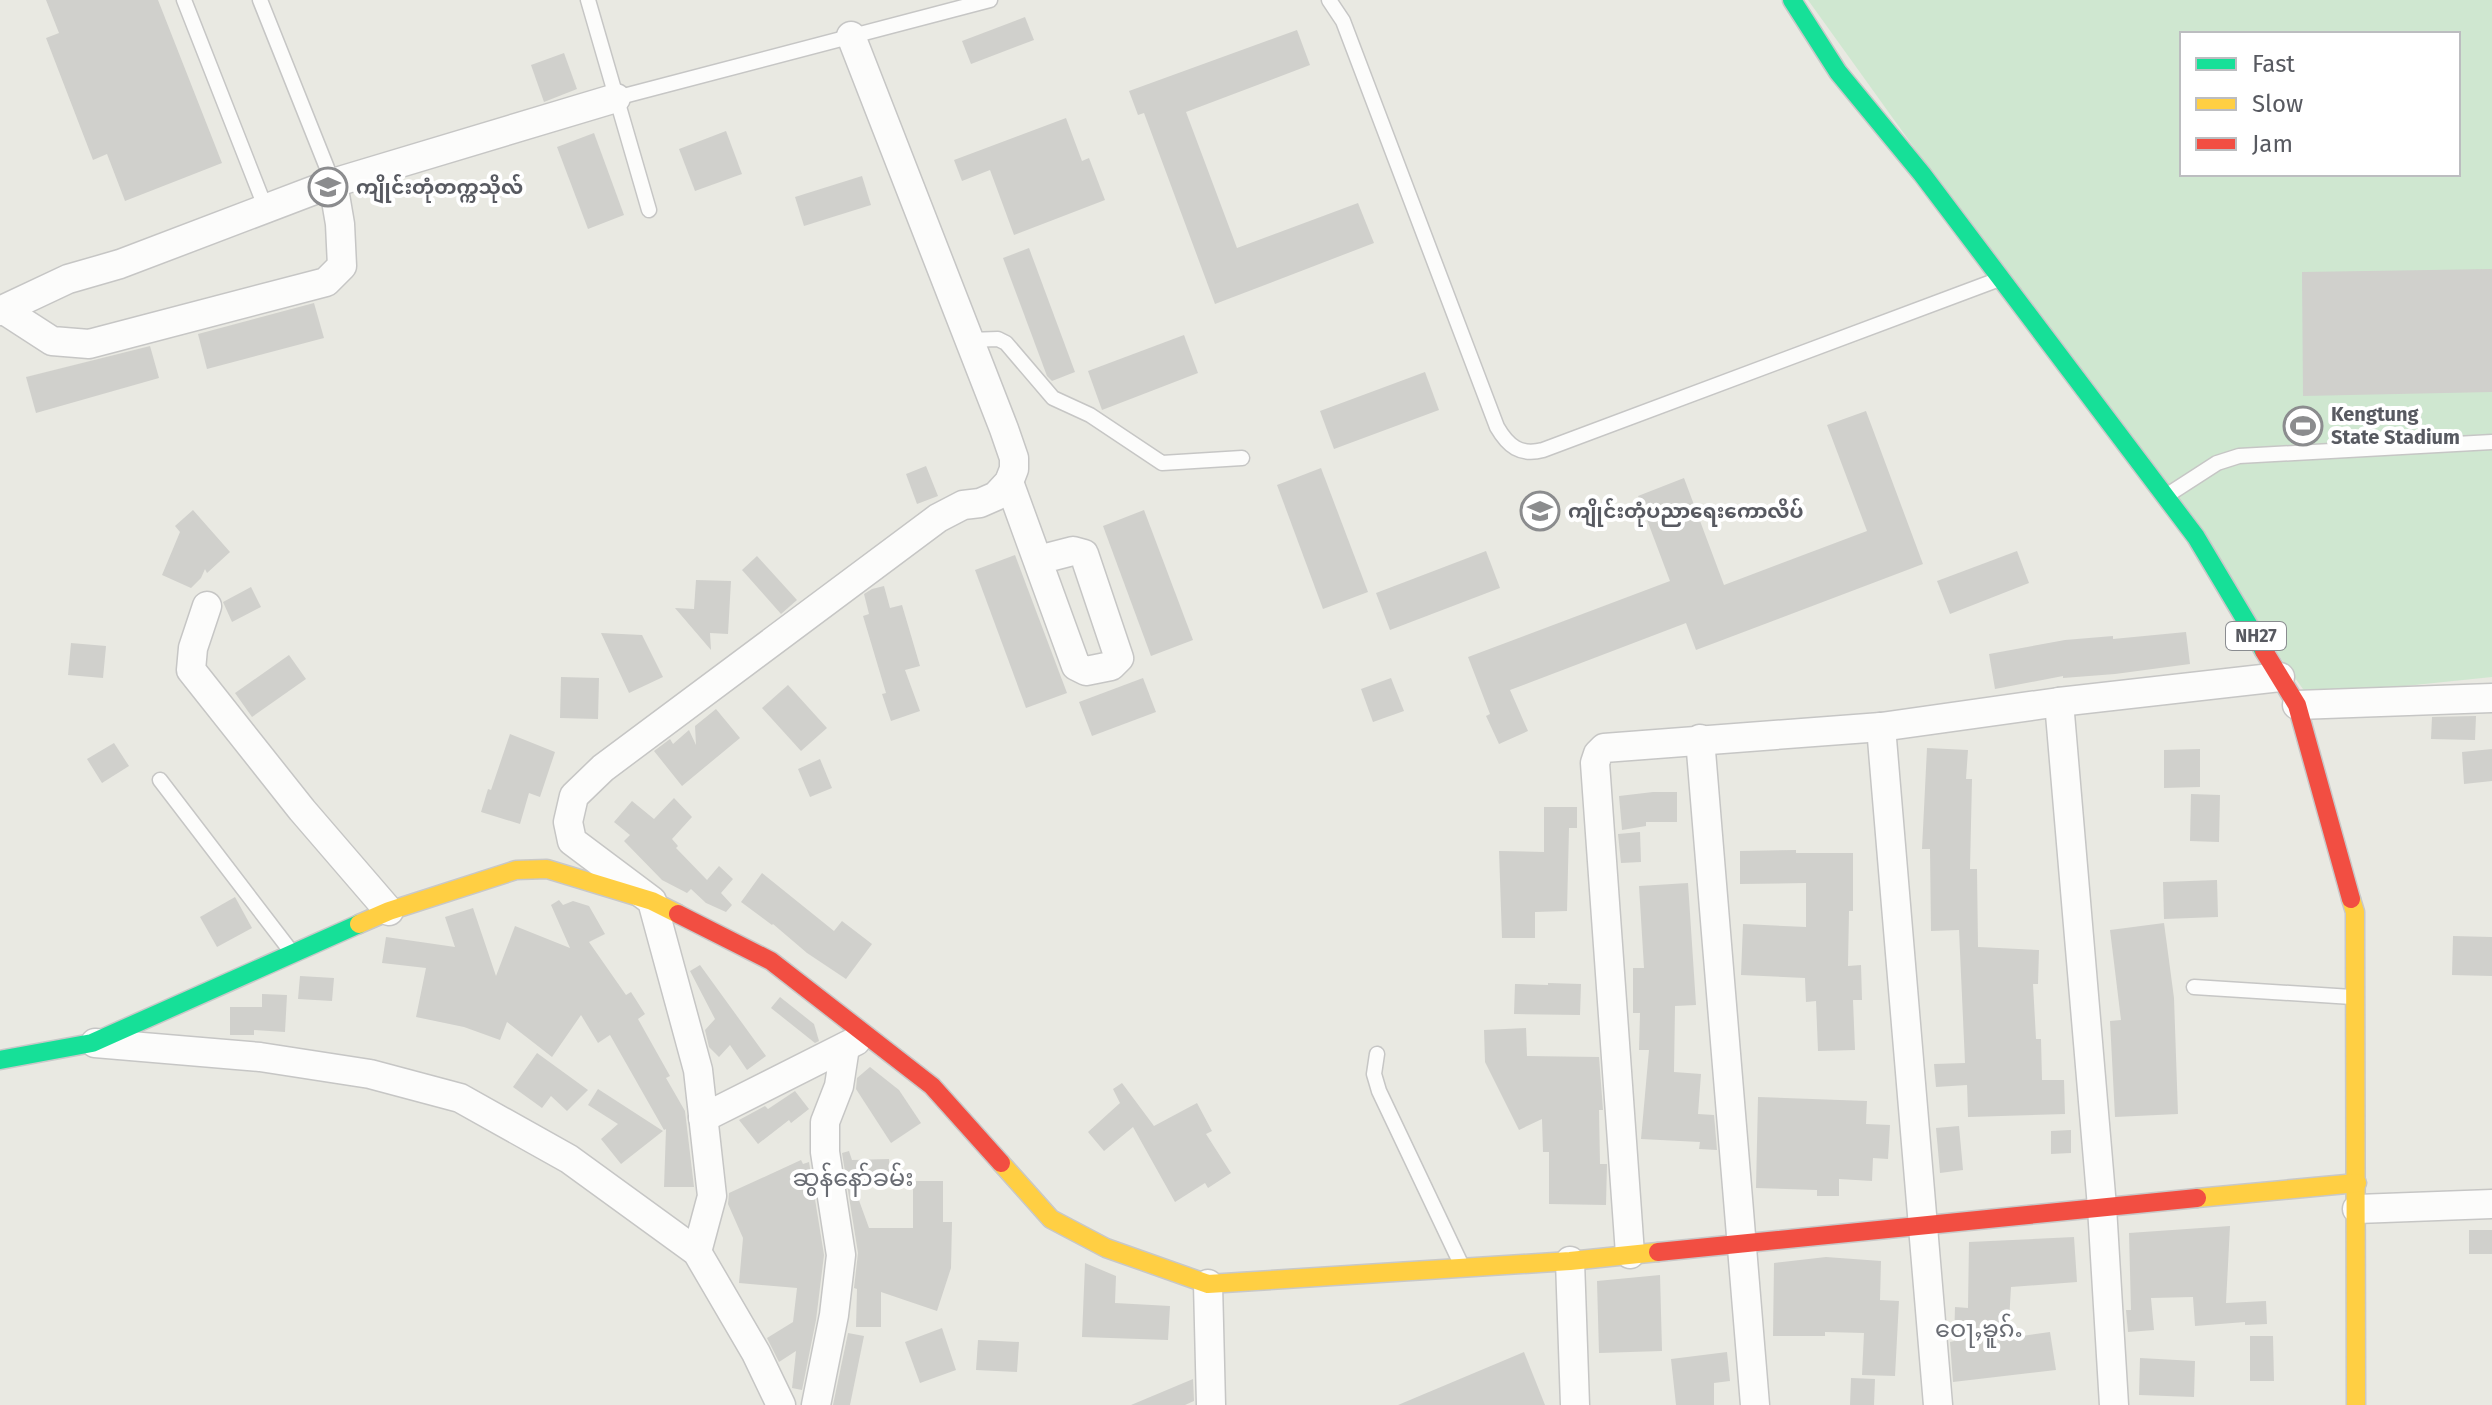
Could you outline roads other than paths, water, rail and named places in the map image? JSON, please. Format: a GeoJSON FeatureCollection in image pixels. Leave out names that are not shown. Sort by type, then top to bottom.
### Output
{"type":"FeatureCollection","features":[{"type":"Feature","properties":{"kind":"main road","name":"NH27"},"geometry":{"type":"LineString","coordinates":[[1792,0],[1838,72],[1922,174],[2196,537],[2297,705],[2355,912],[2356,1405]]}},
{"type":"Feature","properties":{"kind":"main road"},"geometry":{"type":"LineString","coordinates":[[0,1060],[92,1043],[389,911],[516,870],[547,869],[652,901],[771,961],[856,1042],[932,1086],[1051,1219],[1106,1248],[1208,1284],[1570,1261],[2102,1207],[2357,1196]]}},
{"type":"Feature","properties":{"kind":"street"},"geometry":{"type":"LineString","coordinates":[[697,1252],[712,1196],[698,1070],[652,901],[572,841],[568,822],[574,796],[603,768],[938,518],[963,505],[980,503],[996,496],[1009,482],[1014,469],[1014,458],[851,36]]}},
{"type":"Feature","properties":{"kind":"street"},"geometry":{"type":"LineString","coordinates":[[2,311],[68,279],[120,264],[333,183],[616,98]]}},
{"type":"Feature","properties":{"kind":"street"},"geometry":{"type":"LineString","coordinates":[[2,311],[52,341],[89,344],[326,282],[342,266],[340,224],[333,183]]}},
{"type":"Feature","properties":{"kind":"street"},"geometry":{"type":"LineString","coordinates":[[1009,482],[1038,560]]}},
{"type":"Feature","properties":{"kind":"street"},"geometry":{"type":"LineString","coordinates":[[207,606],[193,648],[191,670],[292,798],[389,911]]}},
{"type":"Feature","properties":{"kind":"street"},"geometry":{"type":"LineString","coordinates":[[1630,1254],[1595,763],[1604,748],[1881,727],[2059,702],[2280,677]]}},
{"type":"Feature","properties":{"kind":"street"},"geometry":{"type":"LineString","coordinates":[[2297,705],[2492,698]]}},
{"type":"Feature","properties":{"kind":"street"},"geometry":{"type":"LineString","coordinates":[[2059,702],[2102,1207],[2114,1405]]}},
{"type":"Feature","properties":{"kind":"street"},"geometry":{"type":"LineString","coordinates":[[1881,727],[1938,1405]]}},
{"type":"Feature","properties":{"kind":"street"},"geometry":{"type":"LineString","coordinates":[[1700,739],[1755,1405]]}},
{"type":"Feature","properties":{"kind":"street"},"geometry":{"type":"LineString","coordinates":[[703,1118],[856,1042]]}},
{"type":"Feature","properties":{"kind":"street"},"geometry":{"type":"LineString","coordinates":[[816,1405],[834,1315],[841,1255],[825,1152],[825,1122],[856,1042]]}},
{"type":"Feature","properties":{"kind":"street"},"geometry":{"type":"LineString","coordinates":[[92,1043],[260,1057],[370,1074],[460,1098],[569,1159],[697,1252],[756,1353],[781,1405]]}},
{"type":"Feature","properties":{"kind":"street"},"geometry":{"type":"LineString","coordinates":[[2357,1196],[2492,1204]]}},
{"type":"Feature","properties":{"kind":"street"},"geometry":{"type":"LineString","coordinates":[[1570,1261],[1575,1405]]}},
{"type":"Feature","properties":{"kind":"street"},"geometry":{"type":"LineString","coordinates":[[1208,1284],[1211,1405]]}},
{"type":"Feature","properties":{"kind":"lane"},"geometry":{"type":"LineString","coordinates":[[184,0],[266,209]]}},
{"type":"Feature","properties":{"kind":"lane"},"geometry":{"type":"LineString","coordinates":[[260,0],[333,183]]}},
{"type":"Feature","properties":{"kind":"lane"},"geometry":{"type":"LineString","coordinates":[[588,0],[649,210]]}},
{"type":"Feature","properties":{"kind":"lane"},"geometry":{"type":"LineString","coordinates":[[616,98],[990,0]]}},
{"type":"Feature","properties":{"kind":"lane"},"geometry":{"type":"LineString","coordinates":[[1329,0],[1343,21],[1497,427],[1507,443],[1517,450],[1531,453],[1543,450],[2001,278]]}},
{"type":"Feature","properties":{"kind":"lane"},"geometry":{"type":"LineString","coordinates":[[969,340],[998,339],[1006,343],[1053,398],[1090,415],[1162,463],[1242,458]]}},
{"type":"Feature","properties":{"kind":"lane"},"geometry":{"type":"LineString","coordinates":[[2166,496],[2217,463],[2239,456],[2492,442]]}},
{"type":"Feature","properties":{"kind":"lane"},"geometry":{"type":"LineString","coordinates":[[160,780],[292,954]]}},
{"type":"Feature","properties":{"kind":"lane"},"geometry":{"type":"LineString","coordinates":[[2194,987],[2356,997]]}},
{"type":"Feature","properties":{"kind":"lane"},"geometry":{"type":"LineString","coordinates":[[1377,1054],[1374,1074],[1379,1091],[1463,1268]]}},
{"type":"Feature","properties":{"kind":"place","name":"ကျိုင်းတုံတက္ကသိုလ်"},"geometry":{"type":"Point","coordinates":[328,187]}},
{"type":"Feature","properties":{"kind":"place","name":"Kengtung State Stadium"},"geometry":{"type":"Point","coordinates":[2303,426]}},
{"type":"Feature","properties":{"kind":"place","name":"ကျိုင်းတုံပညာရေးကောလိပ်"},"geometry":{"type":"Point","coordinates":[1540,511]}},
{"type":"Feature","properties":{"kind":"district","name":"ဆွန်နော်ခမ်း"},"geometry":{"type":"Point","coordinates":[853,1178]}},
{"type":"Feature","properties":{"kind":"district","name":"ဝေႃႇၶူၵ်ႉ"},"geometry":{"type":"Point","coordinates":[1979,1329]}}]}
